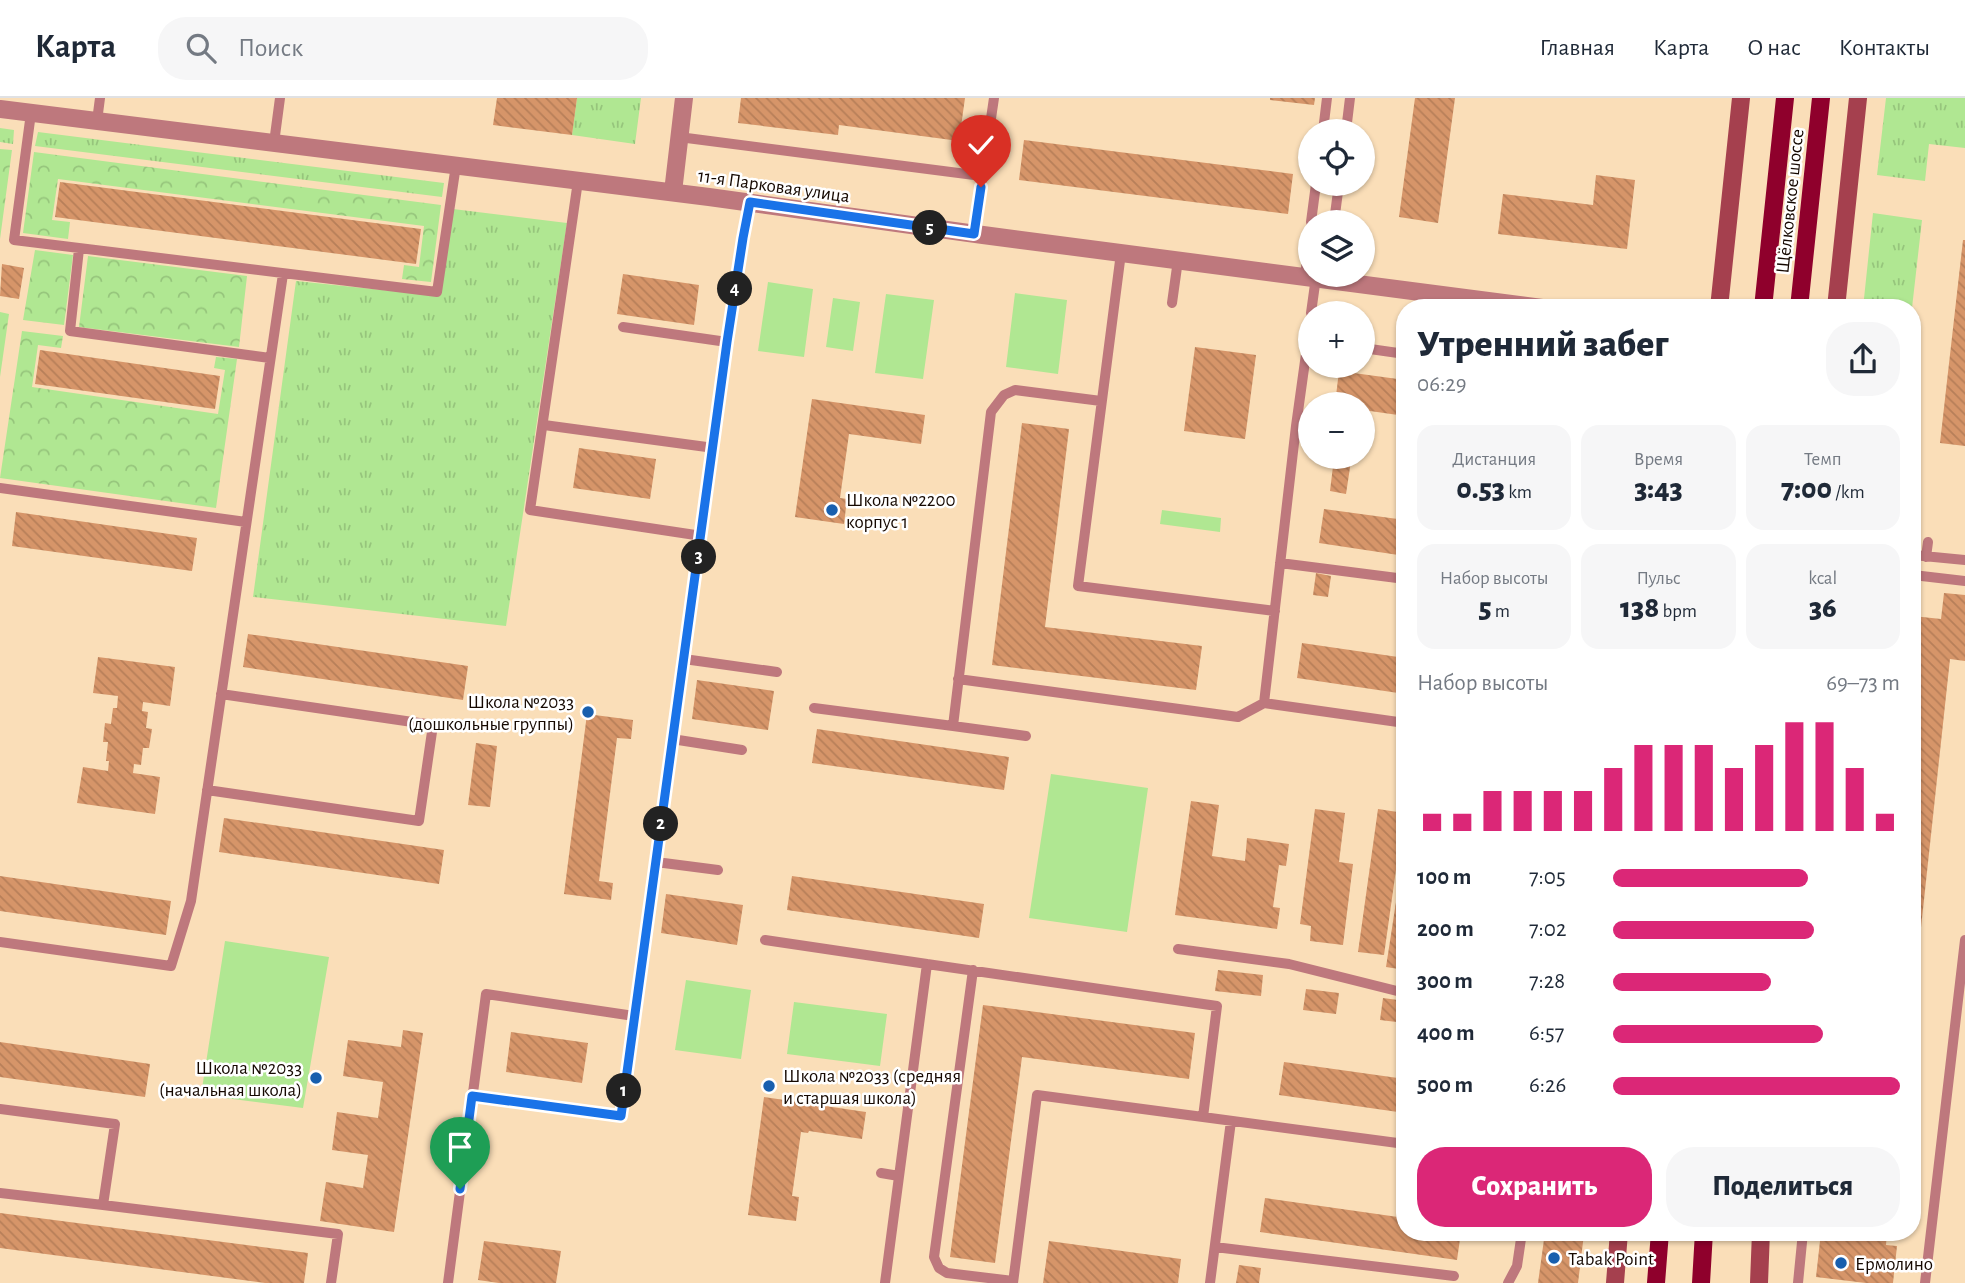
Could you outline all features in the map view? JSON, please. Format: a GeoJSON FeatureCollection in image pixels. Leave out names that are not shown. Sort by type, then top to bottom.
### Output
{"type":"FeatureCollection","features":[{"type":"Feature","properties":{"kind":"main road"},"geometry":{"type":"LineString","coordinates":[[1720,299],[1741,98]]}},
{"type":"Feature","properties":{"kind":"main road","name":"Щёлковское шоссе"},"geometry":{"type":"LineString","coordinates":[[1764,299],[1784,98]]}},
{"type":"Feature","properties":{"kind":"main road","name":"Щёлковское шоссе"},"geometry":{"type":"LineString","coordinates":[[1800,299],[1821,98]]}},
{"type":"Feature","properties":{"kind":"main road"},"geometry":{"type":"LineString","coordinates":[[1837,299],[1858,98]]}},
{"type":"Feature","properties":{"kind":"main road"},"geometry":{"type":"LineString","coordinates":[[1615,1283],[1618,1241]]}},
{"type":"Feature","properties":{"kind":"main road"},"geometry":{"type":"LineString","coordinates":[[1656,1283],[1659,1241]]}},
{"type":"Feature","properties":{"kind":"main road"},"geometry":{"type":"LineString","coordinates":[[1701,1283],[1703,1241]]}},
{"type":"Feature","properties":{"kind":"main road"},"geometry":{"type":"LineString","coordinates":[[1759,1283],[1761,1241]]}},
{"type":"Feature","properties":{"kind":"street"},"geometry":{"type":"LineString","coordinates":[[673,192],[684,98]]}},
{"type":"Feature","properties":{"kind":"street","name":"11-я Парковая улица"},"geometry":{"type":"LineString","coordinates":[[0,109],[673,192],[974,234],[1298,274]]}},
{"type":"Feature","properties":{"kind":"street","name":"11-я Парковая улица"},"geometry":{"type":"LineString","coordinates":[[1375,285],[1476,299]]}},
{"type":"Feature","properties":{"kind":"lane"},"geometry":{"type":"LineString","coordinates":[[97,121],[100,98]]}},
{"type":"Feature","properties":{"kind":"lane"},"geometry":{"type":"LineString","coordinates":[[274,143],[280,98]]}},
{"type":"Feature","properties":{"kind":"lane"},"geometry":{"type":"LineString","coordinates":[[974,234],[982,176],[990,152],[994,98]]}},
{"type":"Feature","properties":{"kind":"lane"},"geometry":{"type":"LineString","coordinates":[[1324,119],[1327,98]]}},
{"type":"Feature","properties":{"kind":"lane"},"geometry":{"type":"LineString","coordinates":[[1347,119],[1350,98]]}},
{"type":"Feature","properties":{"kind":"lane"},"geometry":{"type":"LineString","coordinates":[[31,113],[14,240],[283,274],[437,292],[456,165]]}},
{"type":"Feature","properties":{"kind":"lane"},"geometry":{"type":"LineString","coordinates":[[679,137],[982,176]]}},
{"type":"Feature","properties":{"kind":"lane"},"geometry":{"type":"LineString","coordinates":[[578,181],[530,510],[702,536]]}},
{"type":"Feature","properties":{"kind":"lane"},"geometry":{"type":"LineString","coordinates":[[472,1096],[621,1116],[727,342],[750,202]]}},
{"type":"Feature","properties":{"kind":"lane"},"geometry":{"type":"LineString","coordinates":[[79,248],[70,331],[270,358]]}},
{"type":"Feature","properties":{"kind":"lane"},"geometry":{"type":"LineString","coordinates":[[1121,253],[1078,586],[1275,611]]}},
{"type":"Feature","properties":{"kind":"lane"},"geometry":{"type":"LineString","coordinates":[[1172,303],[1178,260]]}},
{"type":"Feature","properties":{"kind":"lane"},"geometry":{"type":"LineString","coordinates":[[0,942],[171,966],[191,901],[283,274]]}},
{"type":"Feature","properties":{"kind":"lane"},"geometry":{"type":"LineString","coordinates":[[623,327],[727,342]]}},
{"type":"Feature","properties":{"kind":"lane"},"geometry":{"type":"LineString","coordinates":[[1375,350],[1396,353]]}},
{"type":"Feature","properties":{"kind":"lane"},"geometry":{"type":"LineString","coordinates":[[1264,703],[1304,378]]}},
{"type":"Feature","properties":{"kind":"lane"},"geometry":{"type":"LineString","coordinates":[[953,726],[992,412],[1004,395],[1016,390],[1101,401]]}},
{"type":"Feature","properties":{"kind":"lane"},"geometry":{"type":"LineString","coordinates":[[544,425],[714,448]]}},
{"type":"Feature","properties":{"kind":"lane"},"geometry":{"type":"LineString","coordinates":[[0,488],[246,523]]}},
{"type":"Feature","properties":{"kind":"lane"},"geometry":{"type":"LineString","coordinates":[[1926,557],[1928,542]]}},
{"type":"Feature","properties":{"kind":"lane"},"geometry":{"type":"LineString","coordinates":[[1921,556],[1965,560]]}},
{"type":"Feature","properties":{"kind":"lane"},"geometry":{"type":"LineString","coordinates":[[1280,562],[1396,578]]}},
{"type":"Feature","properties":{"kind":"lane"},"geometry":{"type":"LineString","coordinates":[[1921,576],[1965,580]]}},
{"type":"Feature","properties":{"kind":"lane"},"geometry":{"type":"LineString","coordinates":[[684,659],[777,672]]}},
{"type":"Feature","properties":{"kind":"lane"},"geometry":{"type":"LineString","coordinates":[[958,680],[1238,717],[1264,703],[1396,722]]}},
{"type":"Feature","properties":{"kind":"lane"},"geometry":{"type":"LineString","coordinates":[[207,790],[419,821],[433,725],[221,694]]}},
{"type":"Feature","properties":{"kind":"lane"},"geometry":{"type":"LineString","coordinates":[[814,708],[1026,736]]}},
{"type":"Feature","properties":{"kind":"lane"},"geometry":{"type":"LineString","coordinates":[[672,739],[742,750]]}},
{"type":"Feature","properties":{"kind":"lane"},"geometry":{"type":"LineString","coordinates":[[656,862],[718,870]]}},
{"type":"Feature","properties":{"kind":"lane"},"geometry":{"type":"LineString","coordinates":[[765,940],[1217,1006],[1203,1117]]}},
{"type":"Feature","properties":{"kind":"lane"},"geometry":{"type":"LineString","coordinates":[[1925,1283],[1965,940]]}},
{"type":"Feature","properties":{"kind":"lane"},"geometry":{"type":"LineString","coordinates":[[1178,949],[1289,964],[1396,991]]}},
{"type":"Feature","properties":{"kind":"lane"},"geometry":{"type":"LineString","coordinates":[[885,1283],[927,964]]}},
{"type":"Feature","properties":{"kind":"lane"},"geometry":{"type":"LineString","coordinates":[[973,970],[934,1257],[939,1268],[947,1273],[1013,1282],[1037,1095],[1396,1143]]}},
{"type":"Feature","properties":{"kind":"lane"},"geometry":{"type":"LineString","coordinates":[[448,1283],[486,994],[635,1016]]}},
{"type":"Feature","properties":{"kind":"lane"},"geometry":{"type":"LineString","coordinates":[[0,1109],[115,1124],[103,1205]]}},
{"type":"Feature","properties":{"kind":"lane"},"geometry":{"type":"LineString","coordinates":[[1210,1283],[1231,1121]]}},
{"type":"Feature","properties":{"kind":"lane"},"geometry":{"type":"LineString","coordinates":[[881,1173],[899,1176]]}},
{"type":"Feature","properties":{"kind":"lane"},"geometry":{"type":"LineString","coordinates":[[0,1192],[338,1234],[331,1283]]}},
{"type":"Feature","properties":{"kind":"lane"},"geometry":{"type":"LineString","coordinates":[[1508,1283],[1517,1266],[1521,1241]]}},
{"type":"Feature","properties":{"kind":"lane"},"geometry":{"type":"LineString","coordinates":[[1798,1283],[1802,1241]]}},
{"type":"Feature","properties":{"kind":"lane"},"geometry":{"type":"LineString","coordinates":[[1215,1247],[1454,1276]]}},
{"type":"Feature","properties":{"kind":"green space"},"geometry":{"type":"Polygon","coordinates":[[[577,98],[641,98],[635,144],[572,135],[577,98]]]}},
{"type":"Feature","properties":{"kind":"green space"},"geometry":{"type":"Polygon","coordinates":[[[1886,98],[1965,98],[1965,148],[1929,144],[1925,181],[1877,175],[1886,98]]]}},
{"type":"Feature","properties":{"kind":"green space"},"geometry":{"type":"Polygon","coordinates":[[[0,128],[14,130],[13,144],[0,142],[0,128]]]}},
{"type":"Feature","properties":{"kind":"green space"},"geometry":{"type":"Polygon","coordinates":[[[38,132],[444,183],[442,197],[35,146],[38,132]]]}},
{"type":"Feature","properties":{"kind":"green space"},"geometry":{"type":"Polygon","coordinates":[[[0,149],[12,150],[0,239],[0,149]]]}},
{"type":"Feature","properties":{"kind":"green space"},"geometry":{"type":"Polygon","coordinates":[[[34,152],[441,205],[431,282],[402,279],[404,265],[419,267],[424,226],[58,179],[52,220],[70,222],[68,239],[23,233],[34,152]]]}},
{"type":"Feature","properties":{"kind":"green space"},"geometry":{"type":"Polygon","coordinates":[[[453,209],[567,223],[506,626],[253,597],[296,281],[440,296],[453,209]]]}},
{"type":"Feature","properties":{"kind":"green space"},"geometry":{"type":"Polygon","coordinates":[[[1873,213],[1922,220],[1913,299],[1864,299],[1873,213]]]}},
{"type":"Feature","properties":{"kind":"green space"},"geometry":{"type":"Polygon","coordinates":[[[35,250],[73,255],[64,325],[23,320],[35,250]]]}},
{"type":"Feature","properties":{"kind":"green space"},"geometry":{"type":"Polygon","coordinates":[[[88,256],[247,276],[239,347],[79,327],[88,256]]]}},
{"type":"Feature","properties":{"kind":"green space"},"geometry":{"type":"Polygon","coordinates":[[[768,282],[813,289],[804,357],[758,351],[768,282]]]}},
{"type":"Feature","properties":{"kind":"green space"},"geometry":{"type":"Polygon","coordinates":[[[1015,293],[1067,300],[1058,374],[1006,367],[1015,293]]]}},
{"type":"Feature","properties":{"kind":"green space"},"geometry":{"type":"Polygon","coordinates":[[[886,294],[934,300],[923,379],[875,373],[886,294]]]}},
{"type":"Feature","properties":{"kind":"green space"},"geometry":{"type":"Polygon","coordinates":[[[833,298],[860,302],[853,351],[826,347],[833,298]]]}},
{"type":"Feature","properties":{"kind":"green space"},"geometry":{"type":"Polygon","coordinates":[[[0,312],[9,314],[0,377],[0,312]]]}},
{"type":"Feature","properties":{"kind":"green space"},"geometry":{"type":"Polygon","coordinates":[[[22,331],[63,336],[61,348],[38,345],[32,387],[218,414],[225,370],[214,368],[216,357],[237,359],[216,508],[0,478],[22,331]]]}},
{"type":"Feature","properties":{"kind":"green space"},"geometry":{"type":"Polygon","coordinates":[[[1162,510],[1221,518],[1220,532],[1160,524],[1162,510]]]}},
{"type":"Feature","properties":{"kind":"green space"},"geometry":{"type":"Polygon","coordinates":[[[1051,774],[1148,788],[1127,932],[1029,918],[1051,774]]]}},
{"type":"Feature","properties":{"kind":"green space"},"geometry":{"type":"Polygon","coordinates":[[[225,941],[329,957],[303,1108],[201,1095],[225,941]]]}},
{"type":"Feature","properties":{"kind":"green space"},"geometry":{"type":"Polygon","coordinates":[[[686,980],[751,990],[741,1059],[675,1050],[686,980]]]}},
{"type":"Feature","properties":{"kind":"green space"},"geometry":{"type":"Polygon","coordinates":[[[794,1002],[887,1014],[880,1066],[787,1054],[794,1002]]]}},
{"type":"Feature","properties":{"kind":"building"},"geometry":{"type":"Polygon","coordinates":[[[497,98],[577,98],[572,135],[493,125],[497,98]]]}},
{"type":"Feature","properties":{"kind":"building"},"geometry":{"type":"Polygon","coordinates":[[[741,98],[965,98],[959,141],[839,125],[838,135],[738,123],[741,98]]]}},
{"type":"Feature","properties":{"kind":"building"},"geometry":{"type":"Polygon","coordinates":[[[1270,98],[1315,98],[1314,105],[1270,98]]]}},
{"type":"Feature","properties":{"kind":"building"},"geometry":{"type":"Polygon","coordinates":[[[1415,98],[1455,98],[1438,223],[1399,217],[1415,98]]]}},
{"type":"Feature","properties":{"kind":"building"},"geometry":{"type":"Polygon","coordinates":[[[1024,140],[1293,174],[1288,214],[1019,180],[1024,140]]]}},
{"type":"Feature","properties":{"kind":"building"},"geometry":{"type":"Polygon","coordinates":[[[1596,175],[1635,180],[1627,249],[1498,234],[1503,194],[1593,205],[1596,175]]]}},
{"type":"Feature","properties":{"kind":"building"},"geometry":{"type":"Polygon","coordinates":[[[60,182],[421,229],[416,264],[55,217],[60,182]]]}},
{"type":"Feature","properties":{"kind":"building"},"geometry":{"type":"Polygon","coordinates":[[[1965,240],[1965,446],[1940,443],[1965,240]]]}},
{"type":"Feature","properties":{"kind":"building"},"geometry":{"type":"Polygon","coordinates":[[[2,264],[24,268],[19,299],[0,296],[2,264]]]}},
{"type":"Feature","properties":{"kind":"building"},"geometry":{"type":"Polygon","coordinates":[[[623,274],[699,285],[694,325],[617,314],[623,274]]]}},
{"type":"Feature","properties":{"kind":"building"},"geometry":{"type":"Polygon","coordinates":[[[1195,347],[1256,355],[1245,439],[1184,431],[1195,347]]]}},
{"type":"Feature","properties":{"kind":"building"},"geometry":{"type":"Polygon","coordinates":[[[40,350],[220,376],[215,409],[35,384],[40,350]]]}},
{"type":"Feature","properties":{"kind":"building"},"geometry":{"type":"Polygon","coordinates":[[[1375,376],[1396,379],[1396,415],[1375,412],[1375,392],[1336,392],[1338,378],[1375,376]]]}},
{"type":"Feature","properties":{"kind":"building"},"geometry":{"type":"Polygon","coordinates":[[[812,399],[925,415],[921,444],[849,434],[840,498],[847,499],[844,524],[795,517],[812,399]]]}},
{"type":"Feature","properties":{"kind":"building"},"geometry":{"type":"Polygon","coordinates":[[[1022,423],[1069,429],[1045,627],[1202,646],[1196,690],[992,665],[1022,423]]]}},
{"type":"Feature","properties":{"kind":"building"},"geometry":{"type":"Polygon","coordinates":[[[579,448],[656,459],[650,499],[573,488],[579,448]]]}},
{"type":"Feature","properties":{"kind":"building"},"geometry":{"type":"Polygon","coordinates":[[[1333,469],[1350,469],[1346,494],[1330,491],[1333,469]]]}},
{"type":"Feature","properties":{"kind":"building"},"geometry":{"type":"Polygon","coordinates":[[[1324,509],[1396,519],[1396,555],[1319,543],[1324,509]]]}},
{"type":"Feature","properties":{"kind":"building"},"geometry":{"type":"Polygon","coordinates":[[[16,512],[197,538],[192,571],[12,546],[16,512]]]}},
{"type":"Feature","properties":{"kind":"building"},"geometry":{"type":"Polygon","coordinates":[[[1316,573],[1331,576],[1328,597],[1313,595],[1316,573]]]}},
{"type":"Feature","properties":{"kind":"building"},"geometry":{"type":"Polygon","coordinates":[[[1944,593],[1965,595],[1965,661],[1950,659],[1921,927],[1921,617],[1941,619],[1944,593]]]}},
{"type":"Feature","properties":{"kind":"building"},"geometry":{"type":"Polygon","coordinates":[[[248,634],[468,666],[463,700],[243,667],[248,634]]]}},
{"type":"Feature","properties":{"kind":"building"},"geometry":{"type":"Polygon","coordinates":[[[1302,643],[1396,657],[1396,693],[1297,678],[1302,643]]]}},
{"type":"Feature","properties":{"kind":"building"},"geometry":{"type":"Polygon","coordinates":[[[98,657],[175,667],[170,706],[143,702],[142,711],[148,712],[146,728],[152,729],[149,748],[143,748],[141,765],[134,764],[133,773],[160,777],[155,814],[77,803],[83,767],[108,771],[108,742],[103,742],[105,723],[111,724],[118,696],[93,693],[98,657]]]}},
{"type":"Feature","properties":{"kind":"building"},"geometry":{"type":"Polygon","coordinates":[[[697,680],[774,691],[768,730],[692,719],[697,680]]]}},
{"type":"Feature","properties":{"kind":"building"},"geometry":{"type":"Polygon","coordinates":[[[587,714],[633,720],[631,739],[617,738],[599,881],[613,883],[611,900],[564,894],[587,714]]]}},
{"type":"Feature","properties":{"kind":"building"},"geometry":{"type":"Polygon","coordinates":[[[817,729],[1009,757],[1004,790],[812,763],[817,729]]]}},
{"type":"Feature","properties":{"kind":"building"},"geometry":{"type":"Polygon","coordinates":[[[476,743],[497,746],[490,807],[468,805],[476,743]]]}},
{"type":"Feature","properties":{"kind":"building"},"geometry":{"type":"Polygon","coordinates":[[[1191,801],[1219,805],[1212,856],[1245,861],[1247,838],[1289,844],[1286,866],[1279,865],[1273,907],[1280,908],[1277,929],[1175,915],[1191,801]]]}},
{"type":"Feature","properties":{"kind":"building"},"geometry":{"type":"Polygon","coordinates":[[[1315,809],[1345,813],[1339,862],[1353,864],[1343,945],[1310,941],[1311,926],[1300,924],[1315,809]]]}},
{"type":"Feature","properties":{"kind":"building"},"geometry":{"type":"Polygon","coordinates":[[[1378,809],[1396,812],[1396,870],[1384,955],[1358,952],[1378,809]]]}},
{"type":"Feature","properties":{"kind":"building"},"geometry":{"type":"Polygon","coordinates":[[[224,818],[444,850],[439,884],[219,852],[224,818]]]}},
{"type":"Feature","properties":{"kind":"building"},"geometry":{"type":"Polygon","coordinates":[[[0,876],[171,901],[166,935],[0,911],[0,876]]]}},
{"type":"Feature","properties":{"kind":"building"},"geometry":{"type":"Polygon","coordinates":[[[792,876],[984,904],[979,938],[787,910],[792,876]]]}},
{"type":"Feature","properties":{"kind":"building"},"geometry":{"type":"Polygon","coordinates":[[[666,894],[743,905],[737,945],[661,933],[666,894]]]}},
{"type":"Feature","properties":{"kind":"building"},"geometry":{"type":"Polygon","coordinates":[[[1396,902],[1396,969],[1386,967],[1396,902]]]}},
{"type":"Feature","properties":{"kind":"building"},"geometry":{"type":"Polygon","coordinates":[[[1218,970],[1263,975],[1261,996],[1215,991],[1218,970]]]}},
{"type":"Feature","properties":{"kind":"building"},"geometry":{"type":"Polygon","coordinates":[[[1306,989],[1339,993],[1336,1014],[1303,1010],[1306,989]]]}},
{"type":"Feature","properties":{"kind":"building"},"geometry":{"type":"Polygon","coordinates":[[[1383,998],[1396,1000],[1396,1022],[1380,1020],[1383,998]]]}},
{"type":"Feature","properties":{"kind":"building"},"geometry":{"type":"Polygon","coordinates":[[[983,1005],[1195,1033],[1189,1079],[1022,1057],[995,1263],[950,1257],[983,1005]]]}},
{"type":"Feature","properties":{"kind":"building"},"geometry":{"type":"Polygon","coordinates":[[[403,1030],[423,1033],[394,1232],[320,1221],[326,1182],[363,1188],[368,1155],[332,1150],[337,1112],[378,1118],[383,1082],[343,1076],[348,1040],[401,1047],[403,1030]]]}},
{"type":"Feature","properties":{"kind":"building"},"geometry":{"type":"Polygon","coordinates":[[[511,1032],[588,1043],[582,1083],[506,1072],[511,1032]]]}},
{"type":"Feature","properties":{"kind":"building"},"geometry":{"type":"Polygon","coordinates":[[[0,1042],[150,1064],[145,1097],[0,1077],[0,1042]]]}},
{"type":"Feature","properties":{"kind":"building"},"geometry":{"type":"Polygon","coordinates":[[[1284,1062],[1396,1078],[1396,1112],[1279,1095],[1284,1062]]]}},
{"type":"Feature","properties":{"kind":"building"},"geometry":{"type":"Polygon","coordinates":[[[764,1097],[866,1112],[862,1139],[801,1132],[792,1196],[799,1197],[796,1221],[748,1215],[764,1097]]]}},
{"type":"Feature","properties":{"kind":"building"},"geometry":{"type":"Polygon","coordinates":[[[1265,1198],[1396,1217],[1396,1241],[1460,1241],[1457,1260],[1260,1232],[1265,1198]]]}},
{"type":"Feature","properties":{"kind":"building"},"geometry":{"type":"Polygon","coordinates":[[[0,1213],[308,1253],[304,1283],[265,1283],[0,1248],[0,1213]]]}},
{"type":"Feature","properties":{"kind":"building"},"geometry":{"type":"Polygon","coordinates":[[[484,1241],[561,1251],[556,1283],[499,1283],[478,1280],[484,1241]]]}},
{"type":"Feature","properties":{"kind":"building"},"geometry":{"type":"Polygon","coordinates":[[[1049,1241],[1181,1259],[1178,1283],[1043,1283],[1049,1241]]]}},
{"type":"Feature","properties":{"kind":"building"},"geometry":{"type":"Polygon","coordinates":[[[1544,1241],[1583,1241],[1578,1283],[1538,1283],[1544,1241]]]}},
{"type":"Feature","properties":{"kind":"building"},"geometry":{"type":"Polygon","coordinates":[[[1820,1241],[1886,1241],[1886,1245],[1897,1246],[1893,1283],[1816,1277],[1820,1241]]]}},
{"type":"Feature","properties":{"kind":"building"},"geometry":{"type":"Polygon","coordinates":[[[1239,1265],[1261,1268],[1259,1283],[1236,1283],[1239,1265]]]}},
{"type":"Feature","properties":{"kind":"place","name":"Школа №2200 корпус 1"},"geometry":{"type":"Point","coordinates":[832,510]}},
{"type":"Feature","properties":{"kind":"place","name":"Школа №2033 (дошкольные группы)"},"geometry":{"type":"Point","coordinates":[588,712]}},
{"type":"Feature","properties":{"kind":"place","name":"Школа №2033 (начальная школа)"},"geometry":{"type":"Point","coordinates":[316,1078]}},
{"type":"Feature","properties":{"kind":"place","name":"Школа №2033 (средняя и старшая школа)"},"geometry":{"type":"Point","coordinates":[769,1086]}},
{"type":"Feature","properties":{"kind":"place","name":"Tabak Point"},"geometry":{"type":"Point","coordinates":[1554,1258]}},
{"type":"Feature","properties":{"kind":"place","name":"Ермолино"},"geometry":{"type":"Point","coordinates":[1841,1263]}},
{"type":"Feature","properties":{"kind":"route"},"geometry":{"type":"LineString","coordinates":[[460,1189],[472,1096],[621,1116],[727,342],[750,202],[974,234],[981,187]]}}]}
